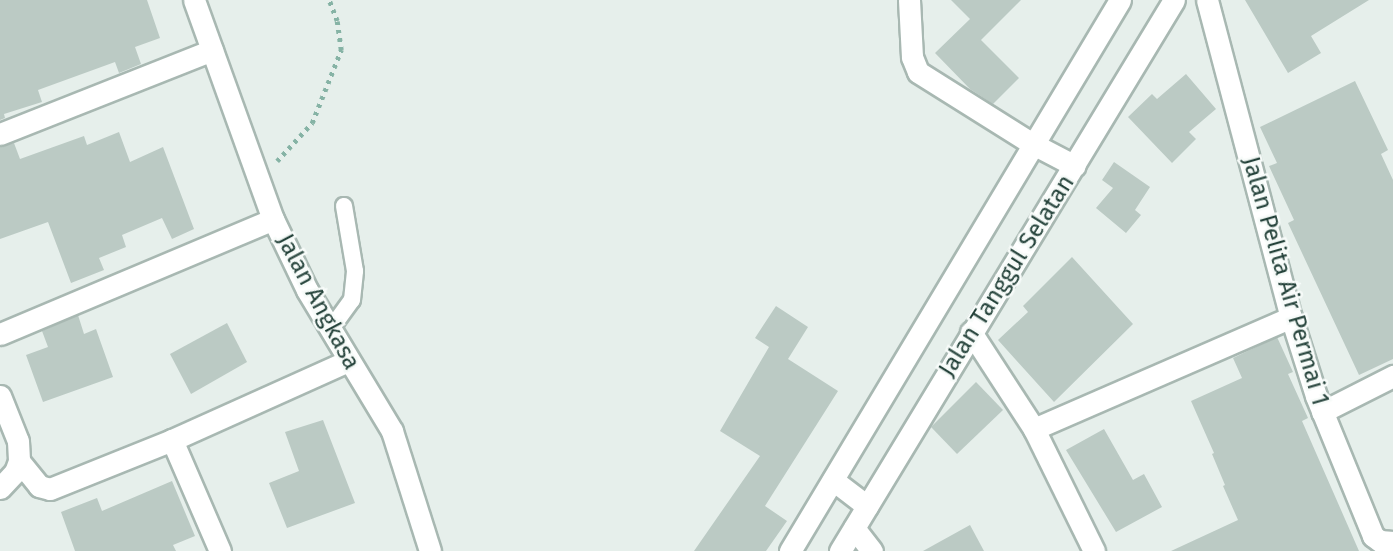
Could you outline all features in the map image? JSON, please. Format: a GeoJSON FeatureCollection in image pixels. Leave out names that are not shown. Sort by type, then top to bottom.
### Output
{"type":"FeatureCollection","features":[{"type":"Feature","properties":{"kind":"street","name":"Jalan Angkasa"},"geometry":{"type":"LineString","coordinates":[[194,0],[273,219],[330,331],[392,431],[430,551]]}},
{"type":"Feature","properties":{"kind":"street"},"geometry":{"type":"LineString","coordinates":[[909,0],[912,57],[918,72],[1033,144],[1074,166]]}},
{"type":"Feature","properties":{"kind":"street","name":"Jalan Tanggul Selatan"},"geometry":{"type":"LineString","coordinates":[[790,551],[1120,0]]}},
{"type":"Feature","properties":{"kind":"street","name":"Jalan Tanggul Selatan"},"geometry":{"type":"LineString","coordinates":[[840,551],[1174,0]]}},
{"type":"Feature","properties":{"kind":"street","name":"Jalan Pelita Air Permai 1"},"geometry":{"type":"LineString","coordinates":[[1207,0],[1291,317],[1322,412],[1360,506],[1373,536],[1384,545]]}},
{"type":"Feature","properties":{"kind":"street"},"geometry":{"type":"LineString","coordinates":[[0,134],[212,50]]}},
{"type":"Feature","properties":{"kind":"street"},"geometry":{"type":"LineString","coordinates":[[0,334],[273,219]]}},
{"type":"Feature","properties":{"kind":"street"},"geometry":{"type":"LineString","coordinates":[[1034,429],[1291,317]]}},
{"type":"Feature","properties":{"kind":"street"},"geometry":{"type":"LineString","coordinates":[[971,332],[1034,429],[1094,551]]}},
{"type":"Feature","properties":{"kind":"street"},"geometry":{"type":"LineString","coordinates":[[19,461],[39,486],[50,489],[172,440],[348,361]]}},
{"type":"Feature","properties":{"kind":"street"},"geometry":{"type":"LineString","coordinates":[[1322,412],[1393,376]]}},
{"type":"Feature","properties":{"kind":"street"},"geometry":{"type":"LineString","coordinates":[[0,396],[18,441],[19,461],[15,472],[0,488]]}},
{"type":"Feature","properties":{"kind":"street"},"geometry":{"type":"LineString","coordinates":[[172,440],[220,551]]}},
{"type":"Feature","properties":{"kind":"street"},"geometry":{"type":"LineString","coordinates":[[833,480],[867,506]]}},
{"type":"Feature","properties":{"kind":"street"},"geometry":{"type":"LineString","coordinates":[[854,528],[872,551]]}},
{"type":"Feature","properties":{"kind":"lane"},"geometry":{"type":"LineString","coordinates":[[330,331],[352,300],[355,271],[344,206]]}},
{"type":"Feature","properties":{"kind":"path"},"geometry":{"type":"LineString","coordinates":[[259,179],[312,123],[341,50],[329,0]]}},
{"type":"Feature","properties":{"kind":"building"},"geometry":{"type":"Polygon","coordinates":[[[0,0],[147,0],[160,38],[135,47],[141,64],[119,73],[115,62],[38,90],[42,102],[4,114],[5,118],[0,120],[0,0]]]}},
{"type":"Feature","properties":{"kind":"building"},"geometry":{"type":"Polygon","coordinates":[[[951,0],[1021,0],[981,40],[1019,78],[993,104],[970,89],[935,53],[970,19],[951,0]]]}},
{"type":"Feature","properties":{"kind":"building"},"geometry":{"type":"Polygon","coordinates":[[[1245,0],[1369,0],[1311,36],[1321,53],[1288,73],[1245,0]]]}},
{"type":"Feature","properties":{"kind":"building"},"geometry":{"type":"Polygon","coordinates":[[[1186,74],[1216,109],[1189,132],[1196,139],[1172,163],[1128,117],[1152,94],[1157,99],[1186,74]]]}},
{"type":"Feature","properties":{"kind":"building"},"geometry":{"type":"Polygon","coordinates":[[[1355,81],[1388,150],[1381,154],[1393,180],[1393,359],[1359,375],[1288,223],[1294,220],[1269,166],[1277,163],[1260,127],[1355,81]]]}},
{"type":"Feature","properties":{"kind":"building"},"geometry":{"type":"Polygon","coordinates":[[[119,132],[130,162],[163,147],[194,229],[172,239],[162,218],[122,235],[126,247],[99,258],[104,270],[71,283],[48,222],[0,239],[0,147],[14,143],[20,159],[84,136],[87,145],[119,132]]]}},
{"type":"Feature","properties":{"kind":"building"},"geometry":{"type":"Polygon","coordinates":[[[1114,162],[1150,187],[1135,210],[1141,215],[1126,233],[1096,208],[1113,188],[1102,180],[1114,162]]]}},
{"type":"Feature","properties":{"kind":"building"},"geometry":{"type":"Polygon","coordinates":[[[1072,257],[1133,324],[1054,402],[998,340],[1028,312],[1023,306],[1072,257]]]}},
{"type":"Feature","properties":{"kind":"building"},"geometry":{"type":"Polygon","coordinates":[[[776,306],[808,327],[788,359],[838,391],[765,506],[787,521],[766,551],[694,551],[760,456],[720,431],[769,347],[755,338],[776,306]]]}},
{"type":"Feature","properties":{"kind":"building"},"geometry":{"type":"Polygon","coordinates":[[[78,315],[84,334],[96,329],[113,377],[43,402],[26,355],[48,347],[42,331],[78,315]]]}},
{"type":"Feature","properties":{"kind":"building"},"geometry":{"type":"Polygon","coordinates":[[[227,323],[247,362],[191,394],[170,354],[227,323]]]}},
{"type":"Feature","properties":{"kind":"building"},"geometry":{"type":"Polygon","coordinates":[[[1277,337],[1293,372],[1288,374],[1308,418],[1302,421],[1359,551],[1171,551],[1238,520],[1223,486],[1225,485],[1212,454],[1214,453],[1191,401],[1242,378],[1233,358],[1277,337]]]}},
{"type":"Feature","properties":{"kind":"building"},"geometry":{"type":"Polygon","coordinates":[[[976,382],[1003,410],[957,454],[931,427],[976,382]]]}},
{"type":"Feature","properties":{"kind":"building"},"geometry":{"type":"Polygon","coordinates":[[[323,420],[355,503],[287,528],[269,483],[299,471],[285,432],[323,420]]]}},
{"type":"Feature","properties":{"kind":"building"},"geometry":{"type":"Polygon","coordinates":[[[1104,429],[1133,480],[1144,474],[1162,507],[1116,532],[1066,450],[1104,429]]]}},
{"type":"Feature","properties":{"kind":"building"},"geometry":{"type":"Polygon","coordinates":[[[172,481],[195,536],[173,545],[176,551],[75,551],[61,512],[97,498],[102,511],[172,481]]]}},
{"type":"Feature","properties":{"kind":"building"},"geometry":{"type":"Polygon","coordinates":[[[970,525],[984,551],[923,551],[970,525]]]}}]}
